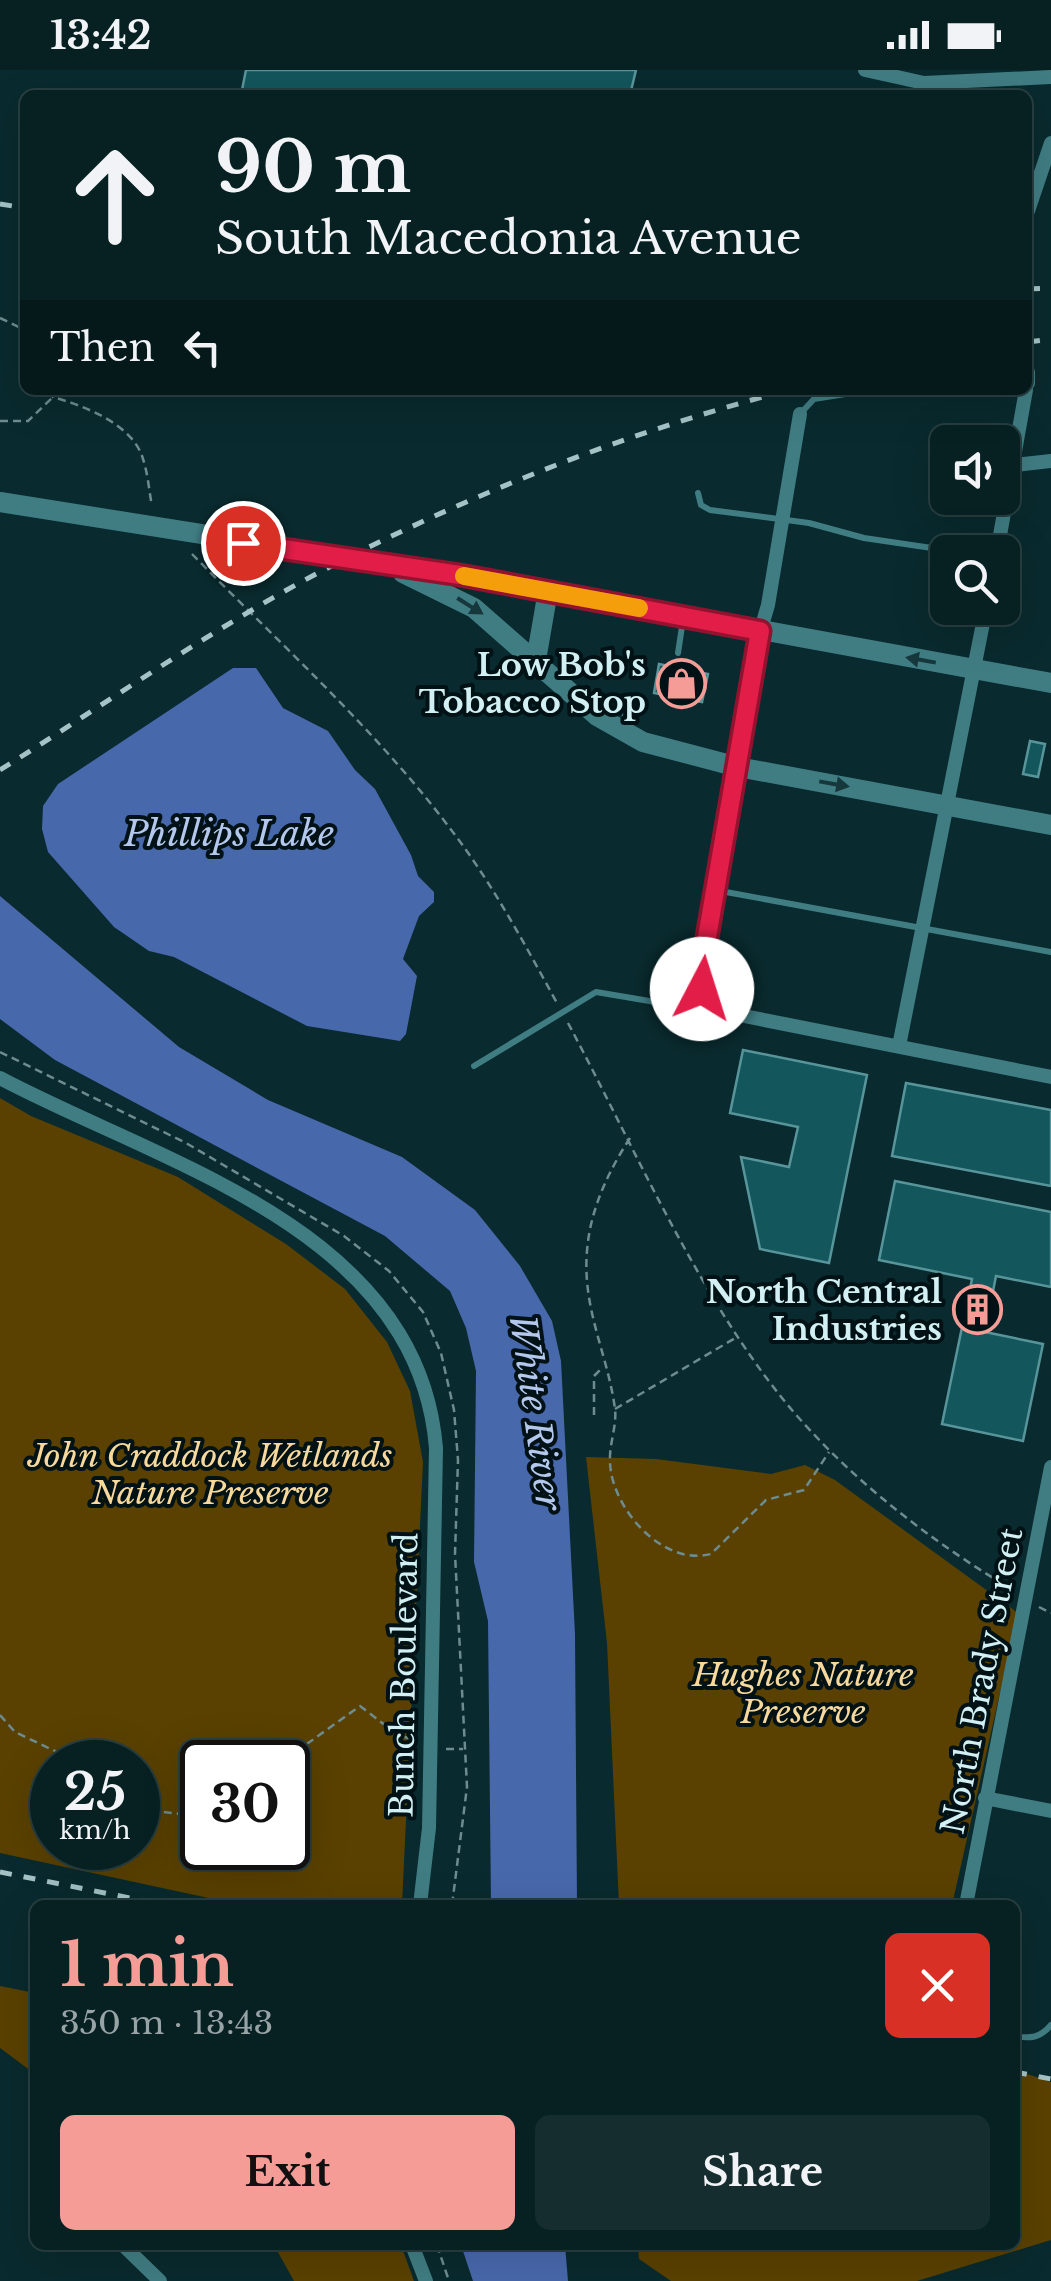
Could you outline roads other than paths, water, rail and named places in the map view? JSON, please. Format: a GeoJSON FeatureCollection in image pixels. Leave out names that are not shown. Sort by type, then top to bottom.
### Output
{"type":"FeatureCollection","features":[{"type":"Feature","properties":{"kind":"main road"},"geometry":{"type":"LineString","coordinates":[[0,502],[548,592],[1051,683]]}},
{"type":"Feature","properties":{"kind":"main road"},"geometry":{"type":"LineString","coordinates":[[382,564],[474,608],[618,730],[643,742],[738,767],[1051,825]]}},
{"type":"Feature","properties":{"kind":"main road"},"geometry":{"type":"LineString","coordinates":[[536,660],[548,592]]}},
{"type":"Feature","properties":{"kind":"street"},"geometry":{"type":"LineString","coordinates":[[865,70],[924,83],[1051,77]]}},
{"type":"Feature","properties":{"kind":"street"},"geometry":{"type":"LineString","coordinates":[[1032,198],[1051,143]]}},
{"type":"Feature","properties":{"kind":"street"},"geometry":{"type":"LineString","coordinates":[[1020,432],[1026,395]]}},
{"type":"Feature","properties":{"kind":"street"},"geometry":{"type":"LineString","coordinates":[[800,414],[700,981],[711,1002],[734,1014],[1051,1077]]}},
{"type":"Feature","properties":{"kind":"street"},"geometry":{"type":"LineString","coordinates":[[1020,464],[1051,461]]}},
{"type":"Feature","properties":{"kind":"street"},"geometry":{"type":"LineString","coordinates":[[899,1046],[983,625]]}},
{"type":"Feature","properties":{"kind":"street","name":"Bunch Boulevard"},"geometry":{"type":"LineString","coordinates":[[0,1078],[213,1178],[258,1205],[334,1260],[372,1296],[398,1330],[421,1376],[434,1433],[432,1745],[429,1828],[421,1900]]}},
{"type":"Feature","properties":{"kind":"street","name":"North Brady Street"},"geometry":{"type":"LineString","coordinates":[[967,1900],[1027,1599],[1044,1547],[1051,1467]]}},
{"type":"Feature","properties":{"kind":"street"},"geometry":{"type":"LineString","coordinates":[[986,1798],[1051,1811]]}},
{"type":"Feature","properties":{"kind":"street"},"geometry":{"type":"LineString","coordinates":[[128,2250],[160,2281]]}},
{"type":"Feature","properties":{"kind":"street"},"geometry":{"type":"LineString","coordinates":[[414,2250],[426,2281]]}},
{"type":"Feature","properties":{"kind":"lane"},"geometry":{"type":"LineString","coordinates":[[800,414],[814,399],[839,395]]}},
{"type":"Feature","properties":{"kind":"lane"},"geometry":{"type":"LineString","coordinates":[[698,493],[701,505],[710,510],[809,523],[864,538],[930,548]]}},
{"type":"Feature","properties":{"kind":"lane"},"geometry":{"type":"LineString","coordinates":[[678,654],[684,617]]}},
{"type":"Feature","properties":{"kind":"lane"},"geometry":{"type":"LineString","coordinates":[[618,730],[633,696]]}},
{"type":"Feature","properties":{"kind":"lane"},"geometry":{"type":"LineString","coordinates":[[714,890],[1051,952]]}},
{"type":"Feature","properties":{"kind":"lane"},"geometry":{"type":"LineString","coordinates":[[474,1066],[596,992],[680,1006],[711,1002]]}},
{"type":"Feature","properties":{"kind":"lane"},"geometry":{"type":"LineString","coordinates":[[1020,2037],[1030,2039],[1051,2026]]}},
{"type":"Feature","properties":{"kind":"water","name":"Phillips Lake"},"geometry":{"type":"Polygon","coordinates":[[[233,668],[256,668],[283,708],[328,731],[355,770],[375,789],[411,855],[418,876],[434,892],[434,902],[419,916],[403,959],[417,976],[406,1034],[400,1041],[307,1026],[174,957],[149,951],[114,927],[48,852],[42,829],[43,806],[58,784],[233,668]]]}},
{"type":"Feature","properties":{"kind":"water","name":"White River"},"geometry":{"type":"Polygon","coordinates":[[[0,896],[179,1047],[268,1100],[402,1157],[475,1210],[520,1266],[552,1321],[561,1361],[575,1634],[577,1900],[491,1900],[488,1621],[474,1562],[476,1371],[466,1328],[450,1291],[385,1236],[55,1060],[0,1019],[0,896]]]}},
{"type":"Feature","properties":{"kind":"water"},"geometry":{"type":"Polygon","coordinates":[[[463,2250],[565,2250],[568,2281],[473,2281],[463,2250]]]}},
{"type":"Feature","properties":{"kind":"railway"},"geometry":{"type":"LineString","coordinates":[[0,204],[20,207]]}},
{"type":"Feature","properties":{"kind":"railway"},"geometry":{"type":"LineString","coordinates":[[1032,289],[1051,288]]}},
{"type":"Feature","properties":{"kind":"railway"},"geometry":{"type":"LineString","coordinates":[[1032,341],[1051,339]]}},
{"type":"Feature","properties":{"kind":"railway"},"geometry":{"type":"LineString","coordinates":[[0,770],[235,620],[372,545],[547,468],[771,395]]}},
{"type":"Feature","properties":{"kind":"railway"},"geometry":{"type":"LineString","coordinates":[[0,1872],[140,1900]]}},
{"type":"Feature","properties":{"kind":"railway"},"geometry":{"type":"LineString","coordinates":[[1020,2073],[1051,2079]]}},
{"type":"Feature","properties":{"kind":"place","name":"Low Bob's Tobacco Stop"},"geometry":{"type":"Point","coordinates":[681,683]}},
{"type":"Feature","properties":{"kind":"place","name":"North Central Industries"},"geometry":{"type":"Point","coordinates":[977,1310]}},
{"type":"Feature","properties":{"kind":"park label","name":"John Craddock Wetlands Nature Preserve"},"geometry":{"type":"Point","coordinates":[210,1474]}},
{"type":"Feature","properties":{"kind":"park label","name":"Hughes Nature Preserve"},"geometry":{"type":"Point","coordinates":[803,1694]}}]}
